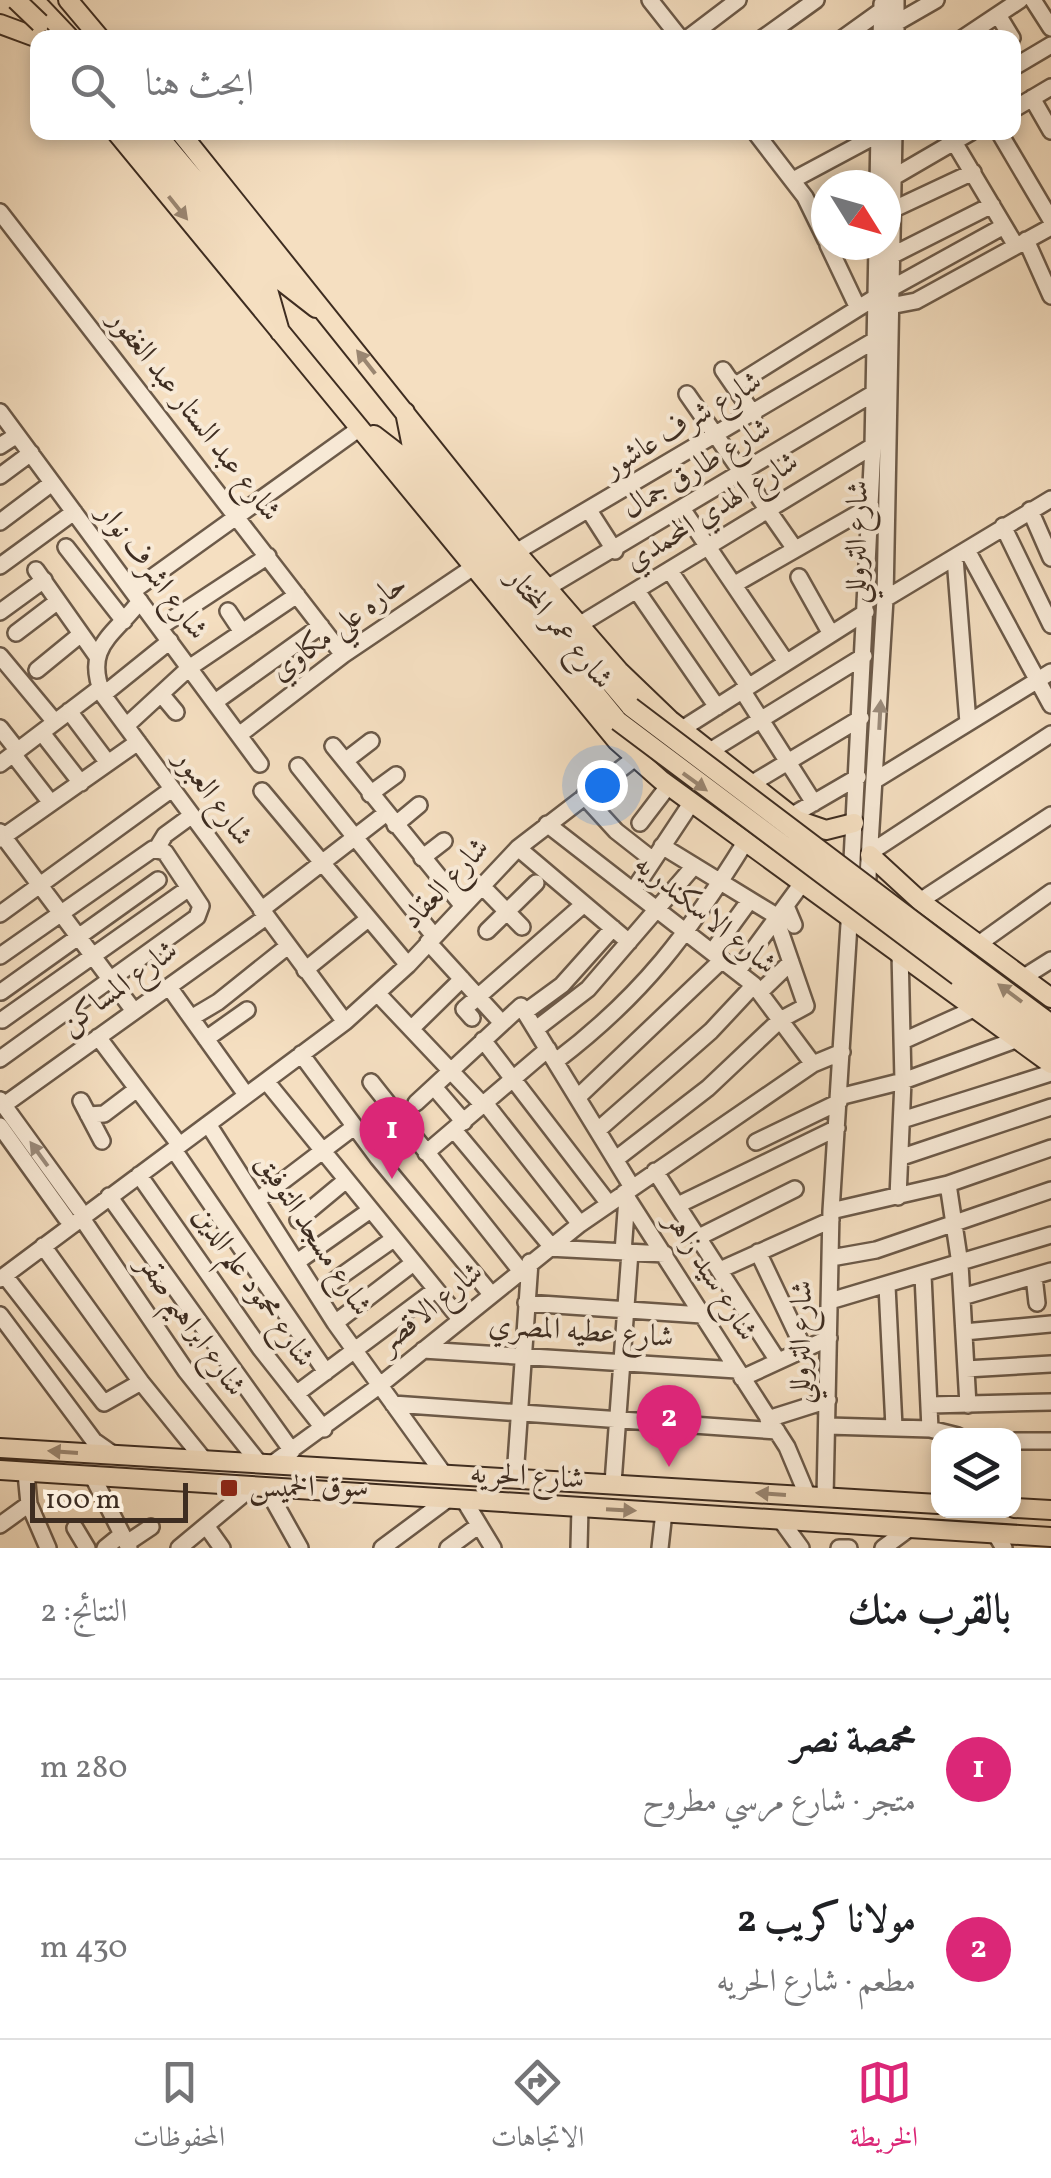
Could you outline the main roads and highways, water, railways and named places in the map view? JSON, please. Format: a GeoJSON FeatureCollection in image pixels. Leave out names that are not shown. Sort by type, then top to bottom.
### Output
{"type":"FeatureCollection","features":[{"type":"Feature","properties":{"kind":"main road"},"geometry":{"type":"LineString","coordinates":[[0,23],[16,0],[40,21]]}},
{"type":"Feature","properties":{"kind":"main road"},"geometry":{"type":"LineString","coordinates":[[68,0],[93,30]]}},
{"type":"Feature","properties":{"kind":"main road"},"geometry":{"type":"LineString","coordinates":[[0,23],[40,21]]}},
{"type":"Feature","properties":{"kind":"main road","name":"شارع عمر المختار"},"geometry":{"type":"LineString","coordinates":[[123,140],[472,568],[635,758],[1051,1064]]}},
{"type":"Feature","properties":{"kind":"main road"},"geometry":{"type":"LineString","coordinates":[[144,140],[268,290],[280,333]]}},
{"type":"Feature","properties":{"kind":"main road"},"geometry":{"type":"LineString","coordinates":[[162,140],[280,280],[326,312]]}},
{"type":"Feature","properties":{"kind":"main road","name":"شارع عمر المختار"},"geometry":{"type":"LineString","coordinates":[[186,140],[516,552],[579,625],[676,724],[791,816],[812,828]]}},
{"type":"Feature","properties":{"kind":"main road"},"geometry":{"type":"LineString","coordinates":[[405,412],[412,447],[625,714]]}},
{"type":"Feature","properties":{"kind":"main road"},"geometry":{"type":"LineString","coordinates":[[360,428],[400,454],[625,714],[964,970],[1051,1044]]}},
{"type":"Feature","properties":{"kind":"main road"},"geometry":{"type":"LineString","coordinates":[[635,758],[649,729],[676,724]]}},
{"type":"Feature","properties":{"kind":"main road"},"geometry":{"type":"LineString","coordinates":[[784,868],[809,855],[812,828],[833,830],[854,823]]}},
{"type":"Feature","properties":{"kind":"main road"},"geometry":{"type":"LineString","coordinates":[[870,854],[926,905],[1051,998]]}},
{"type":"Feature","properties":{"kind":"main road"},"geometry":{"type":"LineString","coordinates":[[900,952],[906,929],[926,905]]}},
{"type":"Feature","properties":{"kind":"main road"},"geometry":{"type":"LineString","coordinates":[[964,970],[1051,1024]]}},
{"type":"Feature","properties":{"kind":"main road","name":"شارع الحريه"},"geometry":{"type":"LineString","coordinates":[[0,1448],[931,1504]]}},
{"type":"Feature","properties":{"kind":"main road","name":"شارع الحريه"},"geometry":{"type":"LineString","coordinates":[[0,1470],[910,1528],[1000,1542],[1051,1537]]}},
{"type":"Feature","properties":{"kind":"main road"},"geometry":{"type":"LineString","coordinates":[[1021,1508],[1051,1510]]}},
{"type":"Feature","properties":{"kind":"place","name":"محمصة نصر"},"geometry":{"type":"Point","coordinates":[392,1179]}},
{"type":"Feature","properties":{"kind":"place","name":"مولانا كريب 2"},"geometry":{"type":"Point","coordinates":[669,1467]}},
{"type":"Feature","properties":{"kind":"place","name":"سوق الخميس"},"geometry":{"type":"Point","coordinates":[229,1488]}}]}
